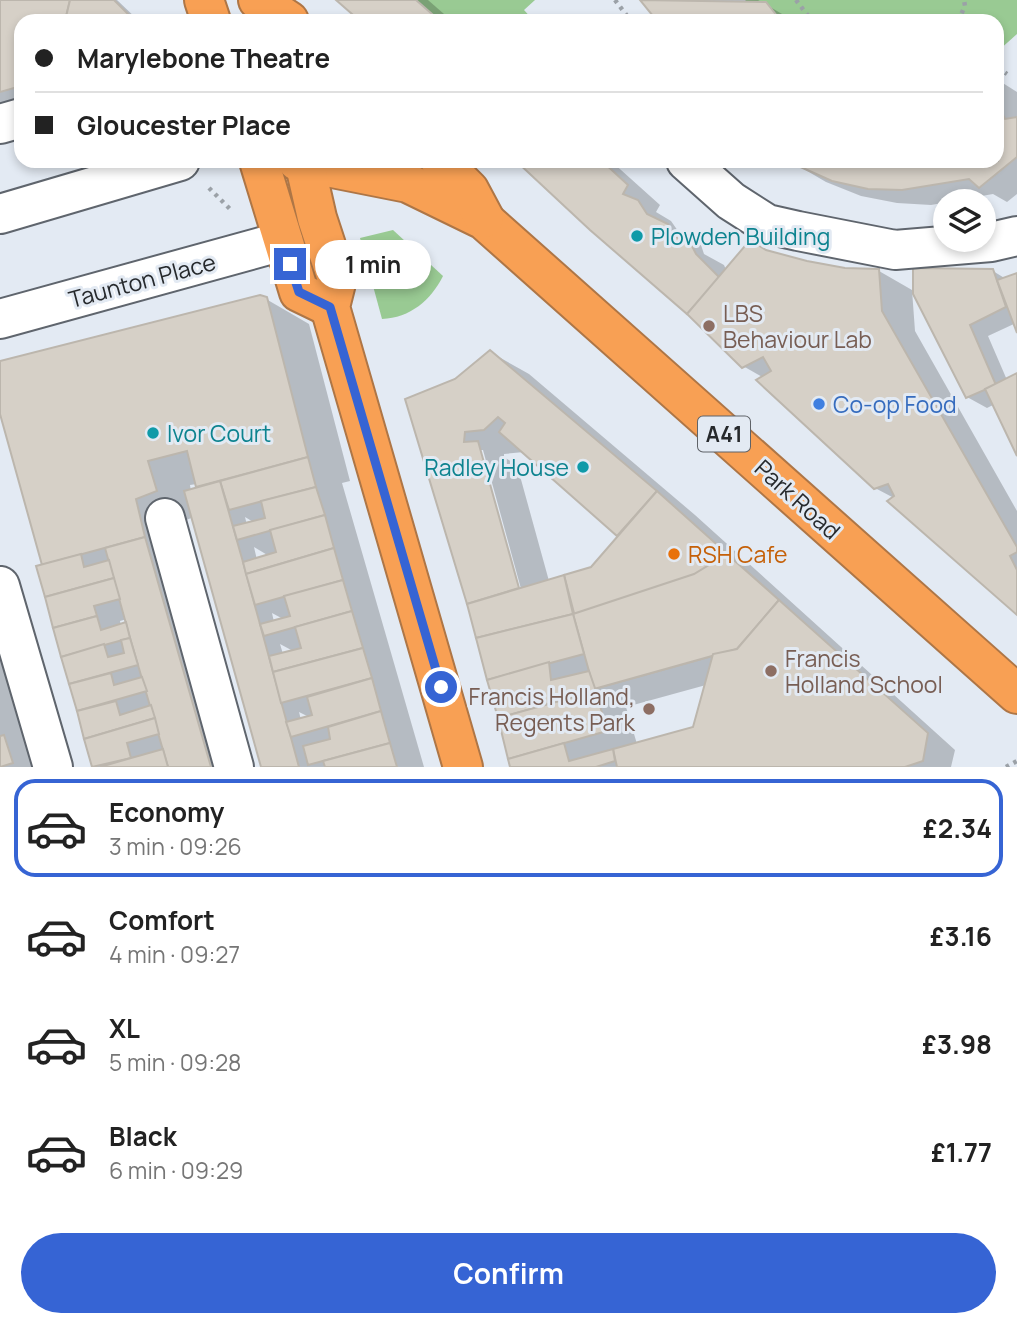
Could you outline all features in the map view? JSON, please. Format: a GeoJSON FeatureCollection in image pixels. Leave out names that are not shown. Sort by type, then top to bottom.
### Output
{"type":"FeatureCollection","features":[{"type":"Feature","properties":{"kind":"highway"},"geometry":{"type":"LineString","coordinates":[[256,0],[278,14]]}},
{"type":"Feature","properties":{"kind":"highway"},"geometry":{"type":"LineString","coordinates":[[261,168],[299,292],[330,307]]}},
{"type":"Feature","properties":{"kind":"highway"},"geometry":{"type":"LineString","coordinates":[[304,168],[337,279],[330,307],[463,767]]}},
{"type":"Feature","properties":{"kind":"highway","name":"Park Road"},"geometry":{"type":"LineString","coordinates":[[332,168],[408,183],[484,220],[1017,694]]}},
{"type":"Feature","properties":{"kind":"highway","name":"Park Road"},"geometry":{"type":"LineString","coordinates":[[447,168],[469,190],[484,220]]}},
{"type":"Feature","properties":{"kind":"street"},"geometry":{"type":"LineString","coordinates":[[0,214],[156,168]]}},
{"type":"Feature","properties":{"kind":"street"},"geometry":{"type":"LineString","coordinates":[[694,168],[731,201],[767,224],[824,250],[895,250],[991,242],[1017,236]]}},
{"type":"Feature","properties":{"kind":"street","name":"Taunton Place"},"geometry":{"type":"LineString","coordinates":[[0,319],[283,241]]}},
{"type":"Feature","properties":{"kind":"street"},"geometry":{"type":"LineString","coordinates":[[165,519],[234,767]]}},
{"type":"Feature","properties":{"kind":"street"},"geometry":{"type":"LineString","coordinates":[[0,586],[53,767]]}},
{"type":"Feature","properties":{"kind":"path"},"geometry":{"type":"LineString","coordinates":[[615,0],[626,14]]}},
{"type":"Feature","properties":{"kind":"path"},"geometry":{"type":"LineString","coordinates":[[796,0],[807,14]]}},
{"type":"Feature","properties":{"kind":"path"},"geometry":{"type":"LineString","coordinates":[[1006,767],[1017,761]]}},
{"type":"Feature","properties":{"kind":"green space"},"geometry":{"type":"Polygon","coordinates":[[[416,0],[535,0],[524,10],[528,14],[432,14],[416,0]]]}},
{"type":"Feature","properties":{"kind":"green space"},"geometry":{"type":"Polygon","coordinates":[[[745,0],[1017,0],[1017,34],[1004,46],[1004,14],[775,14],[766,2],[749,4],[745,0]]]}},
{"type":"Feature","properties":{"kind":"green space"},"geometry":{"type":"Polygon","coordinates":[[[393,230],[443,276],[432,293],[418,306],[402,315],[382,319],[360,238],[393,230]]]}},
{"type":"Feature","properties":{"kind":"building"},"geometry":{"type":"Polygon","coordinates":[[[0,0],[70,0],[67,14],[14,14],[14,88],[0,92],[0,0]]]}},
{"type":"Feature","properties":{"kind":"building"},"geometry":{"type":"Polygon","coordinates":[[[70,0],[114,0],[128,14],[67,14],[70,0]]]}},
{"type":"Feature","properties":{"kind":"building"},"geometry":{"type":"Polygon","coordinates":[[[336,0],[416,0],[432,14],[352,14],[336,0]]]}},
{"type":"Feature","properties":{"kind":"building"},"geometry":{"type":"Polygon","coordinates":[[[640,0],[766,2],[775,14],[651,14],[640,0]]]}},
{"type":"Feature","properties":{"kind":"building"},"geometry":{"type":"Polygon","coordinates":[[[1004,117],[1017,117],[1017,157],[1004,168],[1004,117]]]}},
{"type":"Feature","properties":{"kind":"building","name":"Plowden Building"},"geometry":{"type":"Polygon","coordinates":[[[524,168],[610,168],[628,185],[623,194],[638,200],[647,214],[668,224],[672,235],[691,244],[696,254],[720,278],[687,314],[524,168]]]}},
{"type":"Feature","properties":{"kind":"building"},"geometry":{"type":"Polygon","coordinates":[[[803,168],[1004,168],[979,188],[969,179],[902,190],[868,189],[832,181],[803,168]]]}},
{"type":"Feature","properties":{"kind":"building"},"geometry":{"type":"Polygon","coordinates":[[[750,240],[766,250],[807,261],[845,268],[879,269],[882,311],[1017,547],[1017,552],[1010,556],[1017,570],[1017,615],[887,501],[894,496],[888,484],[874,489],[756,380],[771,371],[763,357],[742,368],[687,314],[750,240]]]}},
{"type":"Feature","properties":{"kind":"building"},"geometry":{"type":"Polygon","coordinates":[[[913,268],[993,269],[1006,307],[970,325],[996,385],[966,398],[913,294],[913,268]]]}},
{"type":"Feature","properties":{"kind":"building"},"geometry":{"type":"Polygon","coordinates":[[[1017,273],[1017,333],[997,280],[1017,273]]]}},
{"type":"Feature","properties":{"kind":"building","name":"Ivor Court"},"geometry":{"type":"Polygon","coordinates":[[[260,295],[267,297],[308,457],[196,487],[187,451],[148,461],[157,491],[136,499],[145,537],[42,565],[0,414],[0,361],[260,295]]]}},
{"type":"Feature","properties":{"kind":"building","name":"Radley House"},"geometry":{"type":"Polygon","coordinates":[[[490,350],[657,491],[617,536],[499,432],[505,423],[498,417],[484,430],[465,432],[464,442],[478,441],[519,588],[467,604],[405,399],[455,379],[490,350]]]}},
{"type":"Feature","properties":{"kind":"building"},"geometry":{"type":"Polygon","coordinates":[[[1017,373],[1017,456],[985,389],[1017,373]]]}},
{"type":"Feature","properties":{"kind":"building"},"geometry":{"type":"Polygon","coordinates":[[[308,457],[316,487],[229,510],[220,481],[308,457]]]}},
{"type":"Feature","properties":{"kind":"building"},"geometry":{"type":"Polygon","coordinates":[[[220,481],[299,767],[261,767],[184,491],[220,481]]]}},
{"type":"Feature","properties":{"kind":"building"},"geometry":{"type":"Polygon","coordinates":[[[316,487],[325,515],[237,540],[233,526],[265,518],[261,501],[316,487]]]}},
{"type":"Feature","properties":{"kind":"building"},"geometry":{"type":"Polygon","coordinates":[[[657,491],[779,600],[737,649],[594,689],[564,575],[591,567],[657,491]]]}},
{"type":"Feature","properties":{"kind":"building"},"geometry":{"type":"Polygon","coordinates":[[[325,515],[334,548],[246,574],[243,562],[276,552],[270,530],[325,515]]]}},
{"type":"Feature","properties":{"kind":"building"},"geometry":{"type":"Polygon","coordinates":[[[145,537],[211,767],[168,767],[130,638],[105,548],[145,537]]]}},
{"type":"Feature","properties":{"kind":"building"},"geometry":{"type":"Polygon","coordinates":[[[334,548],[343,580],[255,605],[246,574],[334,548]]]}},
{"type":"Feature","properties":{"kind":"building"},"geometry":{"type":"Polygon","coordinates":[[[81,554],[84,567],[109,560],[114,578],[45,597],[36,566],[81,554]]]}},
{"type":"Feature","properties":{"kind":"building"},"geometry":{"type":"Polygon","coordinates":[[[727,554],[779,600],[737,649],[594,689],[573,614],[694,574],[727,554]]]}},
{"type":"Feature","properties":{"kind":"building"},"geometry":{"type":"Polygon","coordinates":[[[564,575],[573,614],[476,638],[467,604],[564,575]]]}},
{"type":"Feature","properties":{"kind":"building"},"geometry":{"type":"Polygon","coordinates":[[[114,578],[120,599],[94,606],[97,616],[53,628],[45,597],[114,578]]]}},
{"type":"Feature","properties":{"kind":"building"},"geometry":{"type":"Polygon","coordinates":[[[343,580],[352,611],[264,636],[260,624],[290,616],[284,596],[343,580]]]}},
{"type":"Feature","properties":{"kind":"building","name":"Francis Holland School"},"geometry":{"type":"Polygon","coordinates":[[[779,600],[928,733],[923,761],[905,767],[617,767],[613,749],[693,727],[713,654],[737,649],[779,600]]]}},
{"type":"Feature","properties":{"kind":"building"},"geometry":{"type":"Polygon","coordinates":[[[352,611],[363,648],[273,672],[269,656],[301,648],[295,627],[352,611]]]}},
{"type":"Feature","properties":{"kind":"building"},"geometry":{"type":"Polygon","coordinates":[[[573,614],[584,654],[487,680],[476,638],[573,614]]]}},
{"type":"Feature","properties":{"kind":"building"},"geometry":{"type":"Polygon","coordinates":[[[97,616],[101,630],[126,622],[130,638],[61,657],[53,628],[97,616]]]}},
{"type":"Feature","properties":{"kind":"building"},"geometry":{"type":"Polygon","coordinates":[[[130,638],[138,665],[69,684],[61,657],[104,644],[108,657],[124,653],[121,640],[130,638]]]}},
{"type":"Feature","properties":{"kind":"building"},"geometry":{"type":"Polygon","coordinates":[[[363,648],[372,678],[281,703],[273,672],[363,648]]]}},
{"type":"Feature","properties":{"kind":"building"},"geometry":{"type":"Polygon","coordinates":[[[549,662],[551,680],[589,671],[596,691],[498,718],[487,680],[549,662]]]}},
{"type":"Feature","properties":{"kind":"building"},"geometry":{"type":"Polygon","coordinates":[[[111,673],[114,685],[142,677],[147,691],[77,711],[69,684],[111,673]]]}},
{"type":"Feature","properties":{"kind":"building"},"geometry":{"type":"Polygon","coordinates":[[[372,678],[381,711],[291,737],[286,722],[312,715],[307,697],[372,678]]]}},
{"type":"Feature","properties":{"kind":"building"},"geometry":{"type":"Polygon","coordinates":[[[596,691],[607,731],[508,759],[498,718],[596,691]]]}},
{"type":"Feature","properties":{"kind":"building"},"geometry":{"type":"Polygon","coordinates":[[[116,701],[120,715],[151,705],[155,718],[84,739],[77,711],[116,701]]]}},
{"type":"Feature","properties":{"kind":"building"},"geometry":{"type":"Polygon","coordinates":[[[381,711],[390,743],[308,765],[303,746],[330,739],[328,727],[381,711]]]}},
{"type":"Feature","properties":{"kind":"building"},"geometry":{"type":"Polygon","coordinates":[[[155,718],[159,734],[127,743],[131,758],[92,767],[84,739],[155,718]]]}},
{"type":"Feature","properties":{"kind":"building"},"geometry":{"type":"Polygon","coordinates":[[[4,735],[13,763],[0,767],[0,736],[4,735]]]}},
{"type":"Feature","properties":{"kind":"building"},"geometry":{"type":"Polygon","coordinates":[[[390,743],[397,767],[325,767],[323,761],[390,743]]]}},
{"type":"Feature","properties":{"kind":"building"},"geometry":{"type":"Polygon","coordinates":[[[564,743],[569,761],[613,749],[615,761],[596,767],[510,767],[508,759],[564,743]]]}},
{"type":"Feature","properties":{"kind":"building"},"geometry":{"type":"Polygon","coordinates":[[[163,749],[168,767],[100,767],[131,758],[163,749]]]}},
{"type":"Feature","properties":{"kind":"place","name":"Plowden Building"},"geometry":{"type":"Point","coordinates":[637,236]}},
{"type":"Feature","properties":{"kind":"place","name":"LBS Behaviour Lab"},"geometry":{"type":"Point","coordinates":[709,326]}},
{"type":"Feature","properties":{"kind":"place","name":"Co-op Food"},"geometry":{"type":"Point","coordinates":[819,404]}},
{"type":"Feature","properties":{"kind":"place","name":"Ivor Court"},"geometry":{"type":"Point","coordinates":[153,433]}},
{"type":"Feature","properties":{"kind":"place","name":"Radley House"},"geometry":{"type":"Point","coordinates":[583,467]}},
{"type":"Feature","properties":{"kind":"place","name":"RSH Cafe"},"geometry":{"type":"Point","coordinates":[674,554]}},
{"type":"Feature","properties":{"kind":"place","name":"Francis Holland School"},"geometry":{"type":"Point","coordinates":[771,671]}},
{"type":"Feature","properties":{"kind":"place","name":"Francis Holland, Regents Park"},"geometry":{"type":"Point","coordinates":[649,709]}},
{"type":"Feature","properties":{"kind":"route"},"geometry":{"type":"LineString","coordinates":[[290,264],[299,292],[330,307],[441,687]]}}]}
